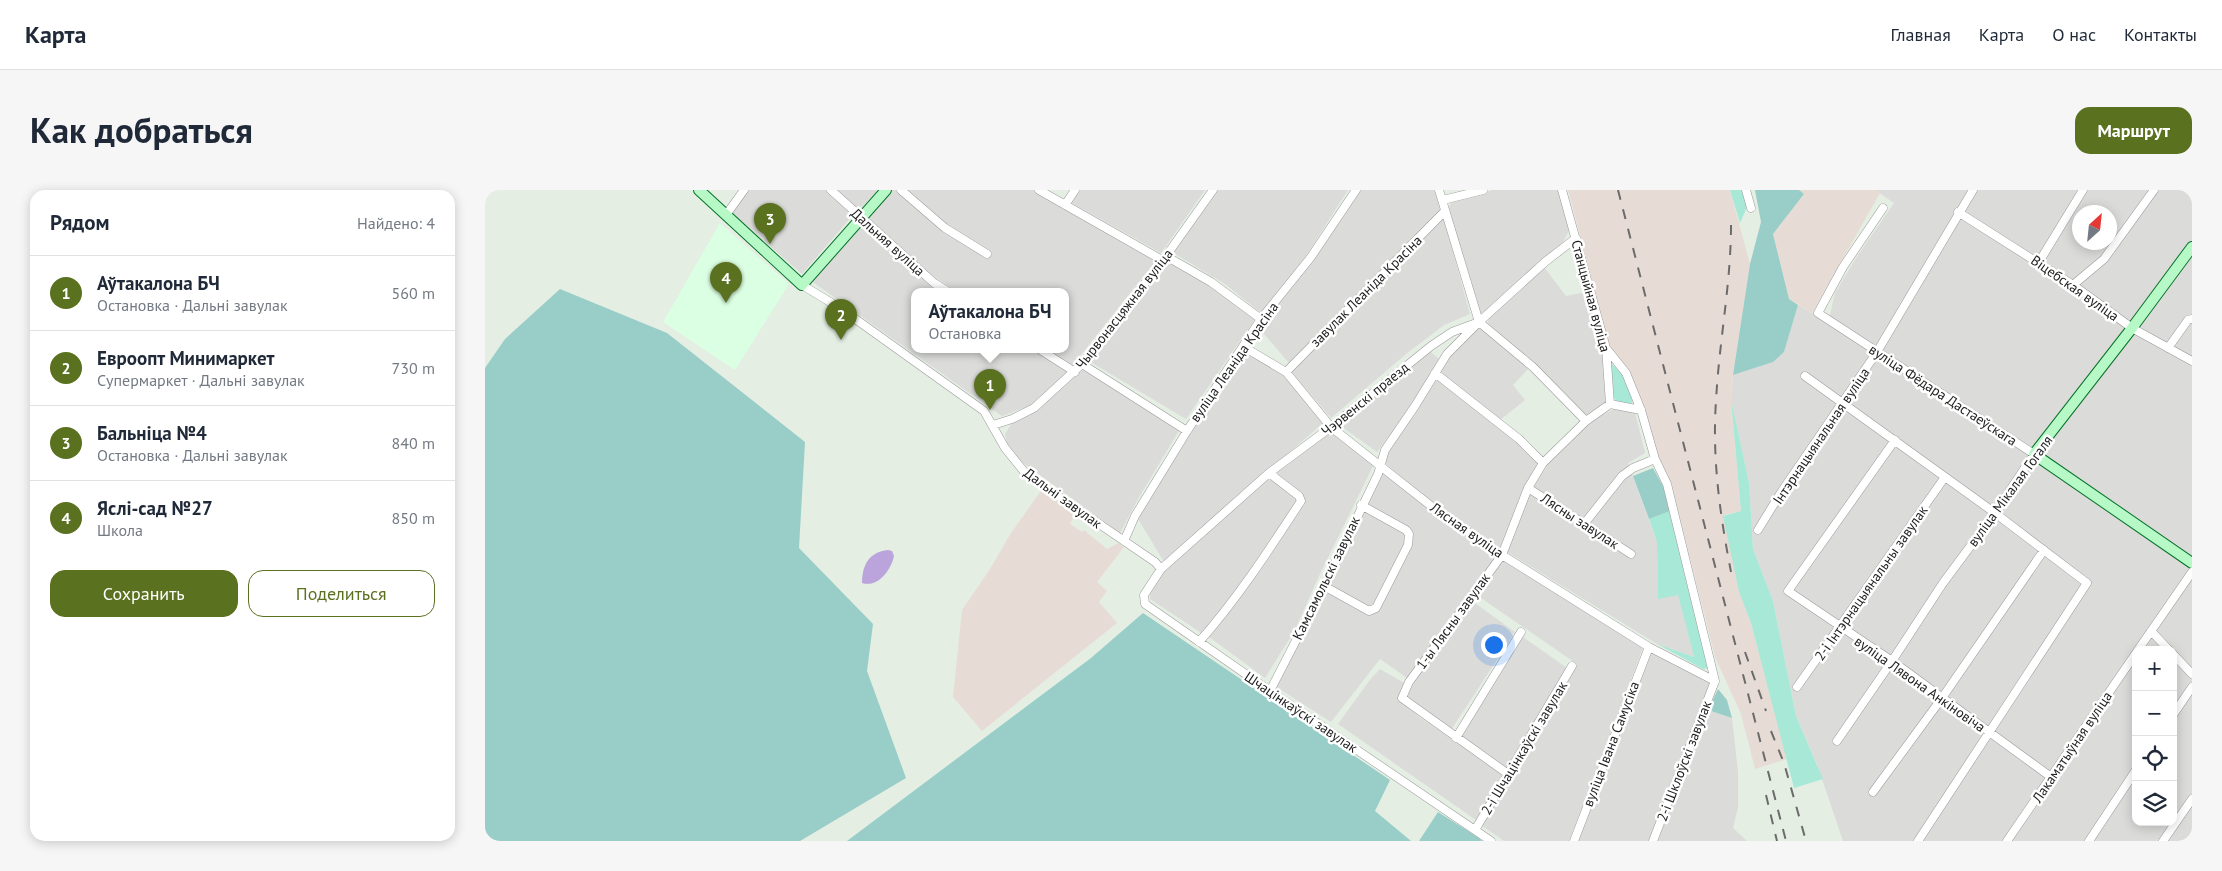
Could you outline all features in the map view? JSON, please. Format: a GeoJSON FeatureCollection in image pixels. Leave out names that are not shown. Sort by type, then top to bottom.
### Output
{"type":"FeatureCollection","features":[{"type":"Feature","properties":{"kind":"street","name":"Дальні завулак"},"geometry":{"type":"LineString","coordinates":[[699,190],[802,285],[840,308],[984,411],[1005,448],[1026,474],[1155,562],[1161,569]]}},
{"type":"Feature","properties":{"kind":"street"},"geometry":{"type":"LineString","coordinates":[[726,215],[744,190]]}},
{"type":"Feature","properties":{"kind":"street","name":"Дальняя вуліца"},"geometry":{"type":"LineString","coordinates":[[831,190],[861,219],[942,288]]}},
{"type":"Feature","properties":{"kind":"street"},"geometry":{"type":"LineString","coordinates":[[802,285],[885,190]]}},
{"type":"Feature","properties":{"kind":"street"},"geometry":{"type":"LineString","coordinates":[[901,190],[945,228],[987,254]]}},
{"type":"Feature","properties":{"kind":"street"},"geometry":{"type":"LineString","coordinates":[[1039,190],[1211,282],[1261,319]]}},
{"type":"Feature","properties":{"kind":"street"},"geometry":{"type":"LineString","coordinates":[[1065,205],[1075,190]]}},
{"type":"Feature","properties":{"kind":"street","name":"Чырвонасцяжная вуліца"},"geometry":{"type":"LineString","coordinates":[[993,425],[1034,408],[1075,372],[1164,258],[1213,190]]}},
{"type":"Feature","properties":{"kind":"street","name":"вуліца Леаніда Красіна"},"geometry":{"type":"LineString","coordinates":[[1124,541],[1135,516],[1187,431],[1261,319],[1311,257],[1356,190]]}},
{"type":"Feature","properties":{"kind":"street"},"geometry":{"type":"LineString","coordinates":[[1439,190],[1479,322],[1533,368],[1586,421],[1610,404],[1641,410]]}},
{"type":"Feature","properties":{"kind":"street"},"geometry":{"type":"LineString","coordinates":[[1443,200],[1483,190]]}},
{"type":"Feature","properties":{"kind":"street","name":"Станцыйная вуліца"},"geometry":{"type":"LineString","coordinates":[[1562,190],[1607,348],[1610,404]]}},
{"type":"Feature","properties":{"kind":"street"},"geometry":{"type":"LineString","coordinates":[[1746,190],[1751,208]]}},
{"type":"Feature","properties":{"kind":"street","name":"Інтэрнацыянальная вуліца"},"geometry":{"type":"LineString","coordinates":[[1758,530],[1780,494],[1877,352],[1973,190]]}},
{"type":"Feature","properties":{"kind":"street"},"geometry":{"type":"LineString","coordinates":[[2039,262],[2083,190]]}},
{"type":"Feature","properties":{"kind":"street"},"geometry":{"type":"LineString","coordinates":[[2073,285],[2105,259],[2154,190]]}},
{"type":"Feature","properties":{"kind":"street","name":"вуліца Фёдара Дастаеўскага"},"geometry":{"type":"LineString","coordinates":[[1883,208],[1843,266],[1818,313],[2034,454],[2192,563]]}},
{"type":"Feature","properties":{"kind":"street","name":"завулак Леаніда Красіна"},"geometry":{"type":"LineString","coordinates":[[1286,372],[1445,211]]}},
{"type":"Feature","properties":{"kind":"street","name":"Віцебская вуліца"},"geometry":{"type":"LineString","coordinates":[[1959,212],[2039,262],[2133,328],[2192,361]]}},
{"type":"Feature","properties":{"kind":"street","name":"Чэрвенскі праезд"},"geometry":{"type":"LineString","coordinates":[[1161,569],[1269,473],[1331,427],[1431,346],[1452,332],[1479,322],[1545,262],[1576,238]]}},
{"type":"Feature","properties":{"kind":"street","name":"вуліца Мікалая Гогаля"},"geometry":{"type":"LineString","coordinates":[[1837,741],[1892,662],[1943,583],[1995,513],[2034,454],[2133,328],[2192,247]]}},
{"type":"Feature","properties":{"kind":"street"},"geometry":{"type":"LineString","coordinates":[[2168,348],[2188,320],[2192,319]]}},
{"type":"Feature","properties":{"kind":"street","name":"Камсамольскі завулак"},"geometry":{"type":"LineString","coordinates":[[1270,691],[1324,586],[1361,505],[1378,474],[1379,464],[1385,450],[1447,354],[1479,322]]}},
{"type":"Feature","properties":{"kind":"street","name":"Лясная вуліца"},"geometry":{"type":"LineString","coordinates":[[1244,347],[1286,372],[1331,427],[1445,517],[1501,556],[1649,647],[1715,681]]}},
{"type":"Feature","properties":{"kind":"street"},"geometry":{"type":"LineString","coordinates":[[1607,348],[1626,373],[1641,410],[1655,459],[1667,484],[1715,681]]}},
{"type":"Feature","properties":{"kind":"street"},"geometry":{"type":"LineString","coordinates":[[1045,353],[1075,372]]}},
{"type":"Feature","properties":{"kind":"street"},"geometry":{"type":"LineString","coordinates":[[1082,364],[1187,431]]}},
{"type":"Feature","properties":{"kind":"street"},"geometry":{"type":"LineString","coordinates":[[1435,373],[1519,439],[1543,464]]}},
{"type":"Feature","properties":{"kind":"street"},"geometry":{"type":"LineString","coordinates":[[1805,376],[1995,513],[2087,583],[1918,841]]}},
{"type":"Feature","properties":{"kind":"street","name":"1-ы Лясны завулак"},"geometry":{"type":"LineString","coordinates":[[1456,738],[1402,698],[1409,682],[1501,556],[1528,488],[1543,464],[1586,421]]}},
{"type":"Feature","properties":{"kind":"street","name":"вуліца Лявона Анкіновіча"},"geometry":{"type":"LineString","coordinates":[[1895,440],[1788,592],[1892,662],[2051,777]]}},
{"type":"Feature","properties":{"kind":"street"},"geometry":{"type":"LineString","coordinates":[[1584,524],[1622,476],[1633,468],[1655,459]]}},
{"type":"Feature","properties":{"kind":"street"},"geometry":{"type":"LineString","coordinates":[[1199,642],[1225,612],[1267,555],[1301,501],[1299,496],[1269,473]]}},
{"type":"Feature","properties":{"kind":"street","name":"2-і Інтэрнацыянальны завулак"},"geometry":{"type":"LineString","coordinates":[[1797,687],[1945,477]]}},
{"type":"Feature","properties":{"kind":"street","name":"Лясны завулак"},"geometry":{"type":"LineString","coordinates":[[1528,488],[1631,554]]}},
{"type":"Feature","properties":{"kind":"street"},"geometry":{"type":"LineString","coordinates":[[1324,586],[1369,611],[1376,608],[1408,545],[1409,534],[1406,530],[1361,505]]}},
{"type":"Feature","properties":{"kind":"street"},"geometry":{"type":"LineString","coordinates":[[1873,792],[1942,698],[2044,550]]}},
{"type":"Feature","properties":{"kind":"street","name":"Шчацінкаўскі завулак"},"geometry":{"type":"LineString","coordinates":[[1161,569],[1144,595],[1145,604],[1491,841]]}},
{"type":"Feature","properties":{"kind":"street","name":"Лакаматыўная вуліца"},"geometry":{"type":"LineString","coordinates":[[2140,646],[2192,572]]}},
{"type":"Feature","properties":{"kind":"street"},"geometry":{"type":"LineString","coordinates":[[2151,631],[2165,646]]}},
{"type":"Feature","properties":{"kind":"street"},"geometry":{"type":"LineString","coordinates":[[1508,774],[1456,738],[1521,632]]}},
{"type":"Feature","properties":{"kind":"street","name":"вуліца Івана Самусіка"},"geometry":{"type":"LineString","coordinates":[[1574,841],[1649,647]]}},
{"type":"Feature","properties":{"kind":"street","name":"Лакаматыўная вуліца"},"geometry":{"type":"LineString","coordinates":[[2007,841],[2132,658]]}},
{"type":"Feature","properties":{"kind":"street"},"geometry":{"type":"LineString","coordinates":[[2177,658],[2192,674]]}},
{"type":"Feature","properties":{"kind":"street","name":"2-і Шчацінкаўскі завулак"},"geometry":{"type":"LineString","coordinates":[[1475,830],[1572,666]]}},
{"type":"Feature","properties":{"kind":"street","name":"2-і Шклоўскі завулак"},"geometry":{"type":"LineString","coordinates":[[1653,841],[1715,681]]}},
{"type":"Feature","properties":{"kind":"street"},"geometry":{"type":"LineString","coordinates":[[2177,709],[2192,687]]}},
{"type":"Feature","properties":{"kind":"street"},"geometry":{"type":"LineString","coordinates":[[2089,841],[2132,776]]}},
{"type":"Feature","properties":{"kind":"street"},"geometry":{"type":"LineString","coordinates":[[2163,841],[2192,799]]}},
{"type":"Feature","properties":{"kind":"shaded area"},"geometry":{"type":"Polygon","coordinates":[[[747,190],[827,190],[853,215],[802,274],[731,212],[747,190]]]}},
{"type":"Feature","properties":{"kind":"shaded area"},"geometry":{"type":"Polygon","coordinates":[[[836,190],[878,190],[858,211],[836,190]]]}},
{"type":"Feature","properties":{"kind":"shaded area"},"geometry":{"type":"Polygon","coordinates":[[[892,190],[1035,190],[1157,259],[1073,365],[1054,353],[1069,353],[1069,288],[951,288],[931,275],[867,218],[892,190]]]}},
{"type":"Feature","properties":{"kind":"shaded area"},"geometry":{"type":"Polygon","coordinates":[[[1079,190],[1205,190],[1161,253],[1070,202],[1079,190]]]}},
{"type":"Feature","properties":{"kind":"shaded area"},"geometry":{"type":"Polygon","coordinates":[[[1217,190],[1348,190],[1302,262],[1261,313],[1225,284],[1172,252],[1217,190]]]}},
{"type":"Feature","properties":{"kind":"shaded area"},"geometry":{"type":"Polygon","coordinates":[[[1360,190],[1434,190],[1442,209],[1289,363],[1259,328],[1316,256],[1360,190]]]}},
{"type":"Feature","properties":{"kind":"shaded area"},"geometry":{"type":"Polygon","coordinates":[[[1493,190],[1559,190],[1570,229],[1563,242],[1479,316],[1449,208],[1452,201],[1493,190]]]}},
{"type":"Feature","properties":{"kind":"shaded area"},"geometry":{"type":"Polygon","coordinates":[[[1568,190],[1730,190],[1750,264],[1731,399],[1741,511],[1724,515],[1739,592],[1751,623],[1787,759],[1755,769],[1741,714],[1715,657],[1672,486],[1660,461],[1645,411],[1609,346],[1568,190]]]}},
{"type":"Feature","properties":{"kind":"shaded area"},"geometry":{"type":"Polygon","coordinates":[[[1730,190],[1742,190],[1747,207],[1740,223],[1730,190]]]}},
{"type":"Feature","properties":{"kind":"shaded area"},"geometry":{"type":"Polygon","coordinates":[[[1755,190],[1799,190],[1804,194],[1773,234],[1789,299],[1798,305],[1784,352],[1773,362],[1733,375],[1750,264],[1761,222],[1755,190]]]}},
{"type":"Feature","properties":{"kind":"shaded area"},"geometry":{"type":"Polygon","coordinates":[[[1799,190],[1875,190],[1880,193],[1812,313],[1789,299],[1773,234],[1804,194],[1799,190]]]}},
{"type":"Feature","properties":{"kind":"shaded area"},"geometry":{"type":"Polygon","coordinates":[[[1875,190],[2192,190],[2192,841],[1843,841],[1817,764],[1796,716],[1773,601],[1753,549],[1749,483],[1731,399],[1733,375],[1773,362],[1784,352],[1798,305],[1826,321],[1830,315],[1835,293],[1856,258],[1894,203],[1875,190]]]}},
{"type":"Feature","properties":{"kind":"shaded area"},"geometry":{"type":"Polygon","coordinates":[[[1443,216],[1470,314],[1444,325],[1406,354],[1331,418],[1290,370],[1443,216]]]}},
{"type":"Feature","properties":{"kind":"shaded area"},"geometry":{"type":"Polygon","coordinates":[[[861,222],[940,288],[911,288],[911,352],[810,280],[861,222]]]}},
{"type":"Feature","properties":{"kind":"shaded area"},"geometry":{"type":"Polygon","coordinates":[[[720,223],[789,284],[735,370],[663,322],[720,223]]]}},
{"type":"Feature","properties":{"kind":"shaded area"},"geometry":{"type":"Polygon","coordinates":[[[1166,258],[1217,289],[1253,315],[1254,320],[1186,419],[1089,361],[1166,258]]]}},
{"type":"Feature","properties":{"kind":"shaded area"},"geometry":{"type":"Polygon","coordinates":[[[1544,267],[1566,296],[1587,292],[1604,349],[1608,402],[1586,416],[1539,368],[1488,323],[1489,317],[1544,267]]]}},
{"type":"Feature","properties":{"kind":"shaded area"},"geometry":{"type":"Polygon","coordinates":[[[560,289],[667,333],[805,442],[799,548],[873,624],[867,671],[906,778],[800,841],[485,841],[485,368],[505,339],[560,289]]]}},
{"type":"Feature","properties":{"kind":"shaded area"},"geometry":{"type":"Polygon","coordinates":[[[1479,325],[1529,368],[1513,385],[1525,400],[1500,420],[1440,372],[1450,356],[1479,325]]]}},
{"type":"Feature","properties":{"kind":"shaded area"},"geometry":{"type":"Polygon","coordinates":[[[1428,350],[1439,359],[1413,404],[1377,452],[1341,426],[1428,350]]]}},
{"type":"Feature","properties":{"kind":"shaded area"},"geometry":{"type":"Polygon","coordinates":[[[1244,351],[1284,373],[1323,423],[1164,562],[1137,517],[1244,351]]]}},
{"type":"Feature","properties":{"kind":"shaded area"},"geometry":{"type":"Polygon","coordinates":[[[913,353],[1041,353],[1071,372],[1031,405],[1002,416],[913,353]]]}},
{"type":"Feature","properties":{"kind":"shaded area"},"geometry":{"type":"Polygon","coordinates":[[[1610,362],[1622,374],[1633,401],[1630,404],[1618,402],[1614,398],[1610,362]]]}},
{"type":"Feature","properties":{"kind":"shaded area"},"geometry":{"type":"Polygon","coordinates":[[[1084,369],[1180,429],[1120,533],[1023,463],[1007,443],[1005,434],[1013,421],[1034,410],[1084,369]]]}},
{"type":"Feature","properties":{"kind":"shaded area"},"geometry":{"type":"Polygon","coordinates":[[[1437,379],[1472,405],[1540,463],[1525,487],[1500,548],[1447,515],[1385,463],[1390,445],[1415,414],[1437,379]]]}},
{"type":"Feature","properties":{"kind":"shaded area"},"geometry":{"type":"Polygon","coordinates":[[[1731,399],[1749,483],[1753,549],[1773,601],[1796,716],[1823,779],[1794,788],[1751,623],[1739,592],[1723,516],[1741,511],[1731,399]]]}},
{"type":"Feature","properties":{"kind":"shaded area"},"geometry":{"type":"Polygon","coordinates":[[[1616,408],[1635,412],[1645,453],[1628,463],[1657,542],[1658,598],[1678,594],[1694,657],[1657,644],[1507,552],[1532,489],[1555,454],[1590,421],[1616,408]]]}},
{"type":"Feature","properties":{"kind":"shaded area"},"geometry":{"type":"Polygon","coordinates":[[[1331,432],[1338,434],[1375,462],[1319,576],[1295,630],[1265,678],[1209,637],[1270,556],[1304,501],[1275,474],[1331,432]]]}},
{"type":"Feature","properties":{"kind":"shaded area"},"geometry":{"type":"Polygon","coordinates":[[[1653,468],[1664,488],[1670,511],[1649,519],[1633,476],[1653,468]]]}},
{"type":"Feature","properties":{"kind":"shaded area"},"geometry":{"type":"Polygon","coordinates":[[[1383,471],[1497,556],[1407,678],[1380,659],[1331,722],[1275,686],[1383,471]]]}},
{"type":"Feature","properties":{"kind":"shaded area"},"geometry":{"type":"Polygon","coordinates":[[[1267,478],[1299,500],[1269,547],[1203,634],[1150,599],[1150,595],[1163,571],[1267,478]]]}},
{"type":"Feature","properties":{"kind":"shaded area"},"geometry":{"type":"Polygon","coordinates":[[[1043,488],[1076,512],[1070,524],[1082,532],[1084,530],[1107,549],[1118,543],[1124,547],[1097,582],[1107,591],[1099,602],[1117,623],[982,731],[953,697],[962,610],[990,569],[1011,533],[1043,488]]]}},
{"type":"Feature","properties":{"kind":"shaded area"},"geometry":{"type":"Polygon","coordinates":[[[1670,511],[1709,668],[1703,669],[1657,644],[1694,657],[1678,595],[1658,599],[1657,542],[1649,519],[1670,511]]]}},
{"type":"Feature","properties":{"kind":"shaded area"},"geometry":{"type":"Polygon","coordinates":[[[892,551],[894,556],[887,572],[873,583],[862,583],[865,565],[871,557],[876,553],[892,551]]]}},
{"type":"Feature","properties":{"kind":"shaded area"},"geometry":{"type":"Polygon","coordinates":[[[1504,560],[1638,642],[1643,648],[1569,841],[1504,841],[1481,825],[1577,664],[1478,596],[1504,560]]]}},
{"type":"Feature","properties":{"kind":"shaded area"},"geometry":{"type":"Polygon","coordinates":[[[1472,601],[1515,632],[1451,730],[1405,696],[1472,601]]]}},
{"type":"Feature","properties":{"kind":"shaded area"},"geometry":{"type":"Polygon","coordinates":[[[1143,613],[1390,780],[1375,811],[1411,841],[847,841],[1091,658],[1143,613]]]}},
{"type":"Feature","properties":{"kind":"shaded area"},"geometry":{"type":"Polygon","coordinates":[[[1523,637],[1567,668],[1507,770],[1461,736],[1523,637]]]}},
{"type":"Feature","properties":{"kind":"shaded area"},"geometry":{"type":"Polygon","coordinates":[[[1655,652],[1711,681],[1649,841],[1577,841],[1649,656],[1655,652]]]}},
{"type":"Feature","properties":{"kind":"shaded area"},"geometry":{"type":"Polygon","coordinates":[[[1380,669],[1404,683],[1398,698],[1419,717],[1503,774],[1476,820],[1338,724],[1380,669]]]}},
{"type":"Feature","properties":{"kind":"shaded area"},"geometry":{"type":"Polygon","coordinates":[[[1718,689],[1727,700],[1732,718],[1708,710],[1718,689]]]}},
{"type":"Feature","properties":{"kind":"shaded area"},"geometry":{"type":"Polygon","coordinates":[[[1708,710],[1732,718],[1738,772],[1738,807],[1733,828],[1747,841],[1657,841],[1708,710]]]}},
{"type":"Feature","properties":{"kind":"shaded area"},"geometry":{"type":"Polygon","coordinates":[[[1438,812],[1479,838],[1482,841],[1419,841],[1438,812]]]}},
{"type":"Feature","properties":{"kind":"railway"},"geometry":{"type":"LineString","coordinates":[[1618,190],[1786,841]]}},
{"type":"Feature","properties":{"kind":"railway"},"geometry":{"type":"LineString","coordinates":[[1731,225],[1729,269],[1715,423],[1718,487],[1731,572]]}},
{"type":"Feature","properties":{"kind":"railway"},"geometry":{"type":"LineString","coordinates":[[1745,652],[1766,711]]}},
{"type":"Feature","properties":{"kind":"railway"},"geometry":{"type":"LineString","coordinates":[[1771,731],[1784,763],[1806,841]]}},
{"type":"Feature","properties":{"kind":"railway"},"geometry":{"type":"LineString","coordinates":[[1766,795],[1777,841]]}},
{"type":"Feature","properties":{"kind":"place","name":"Бальніца №4"},"geometry":{"type":"Point","coordinates":[770,244]}},
{"type":"Feature","properties":{"kind":"place","name":"Яслі-сад №27"},"geometry":{"type":"Point","coordinates":[726,303]}},
{"type":"Feature","properties":{"kind":"place","name":"Евроопт Минимаркет"},"geometry":{"type":"Point","coordinates":[841,340]}},
{"type":"Feature","properties":{"kind":"place","name":"Аўтакалона БЧ"},"geometry":{"type":"Point","coordinates":[990,410]}}]}
